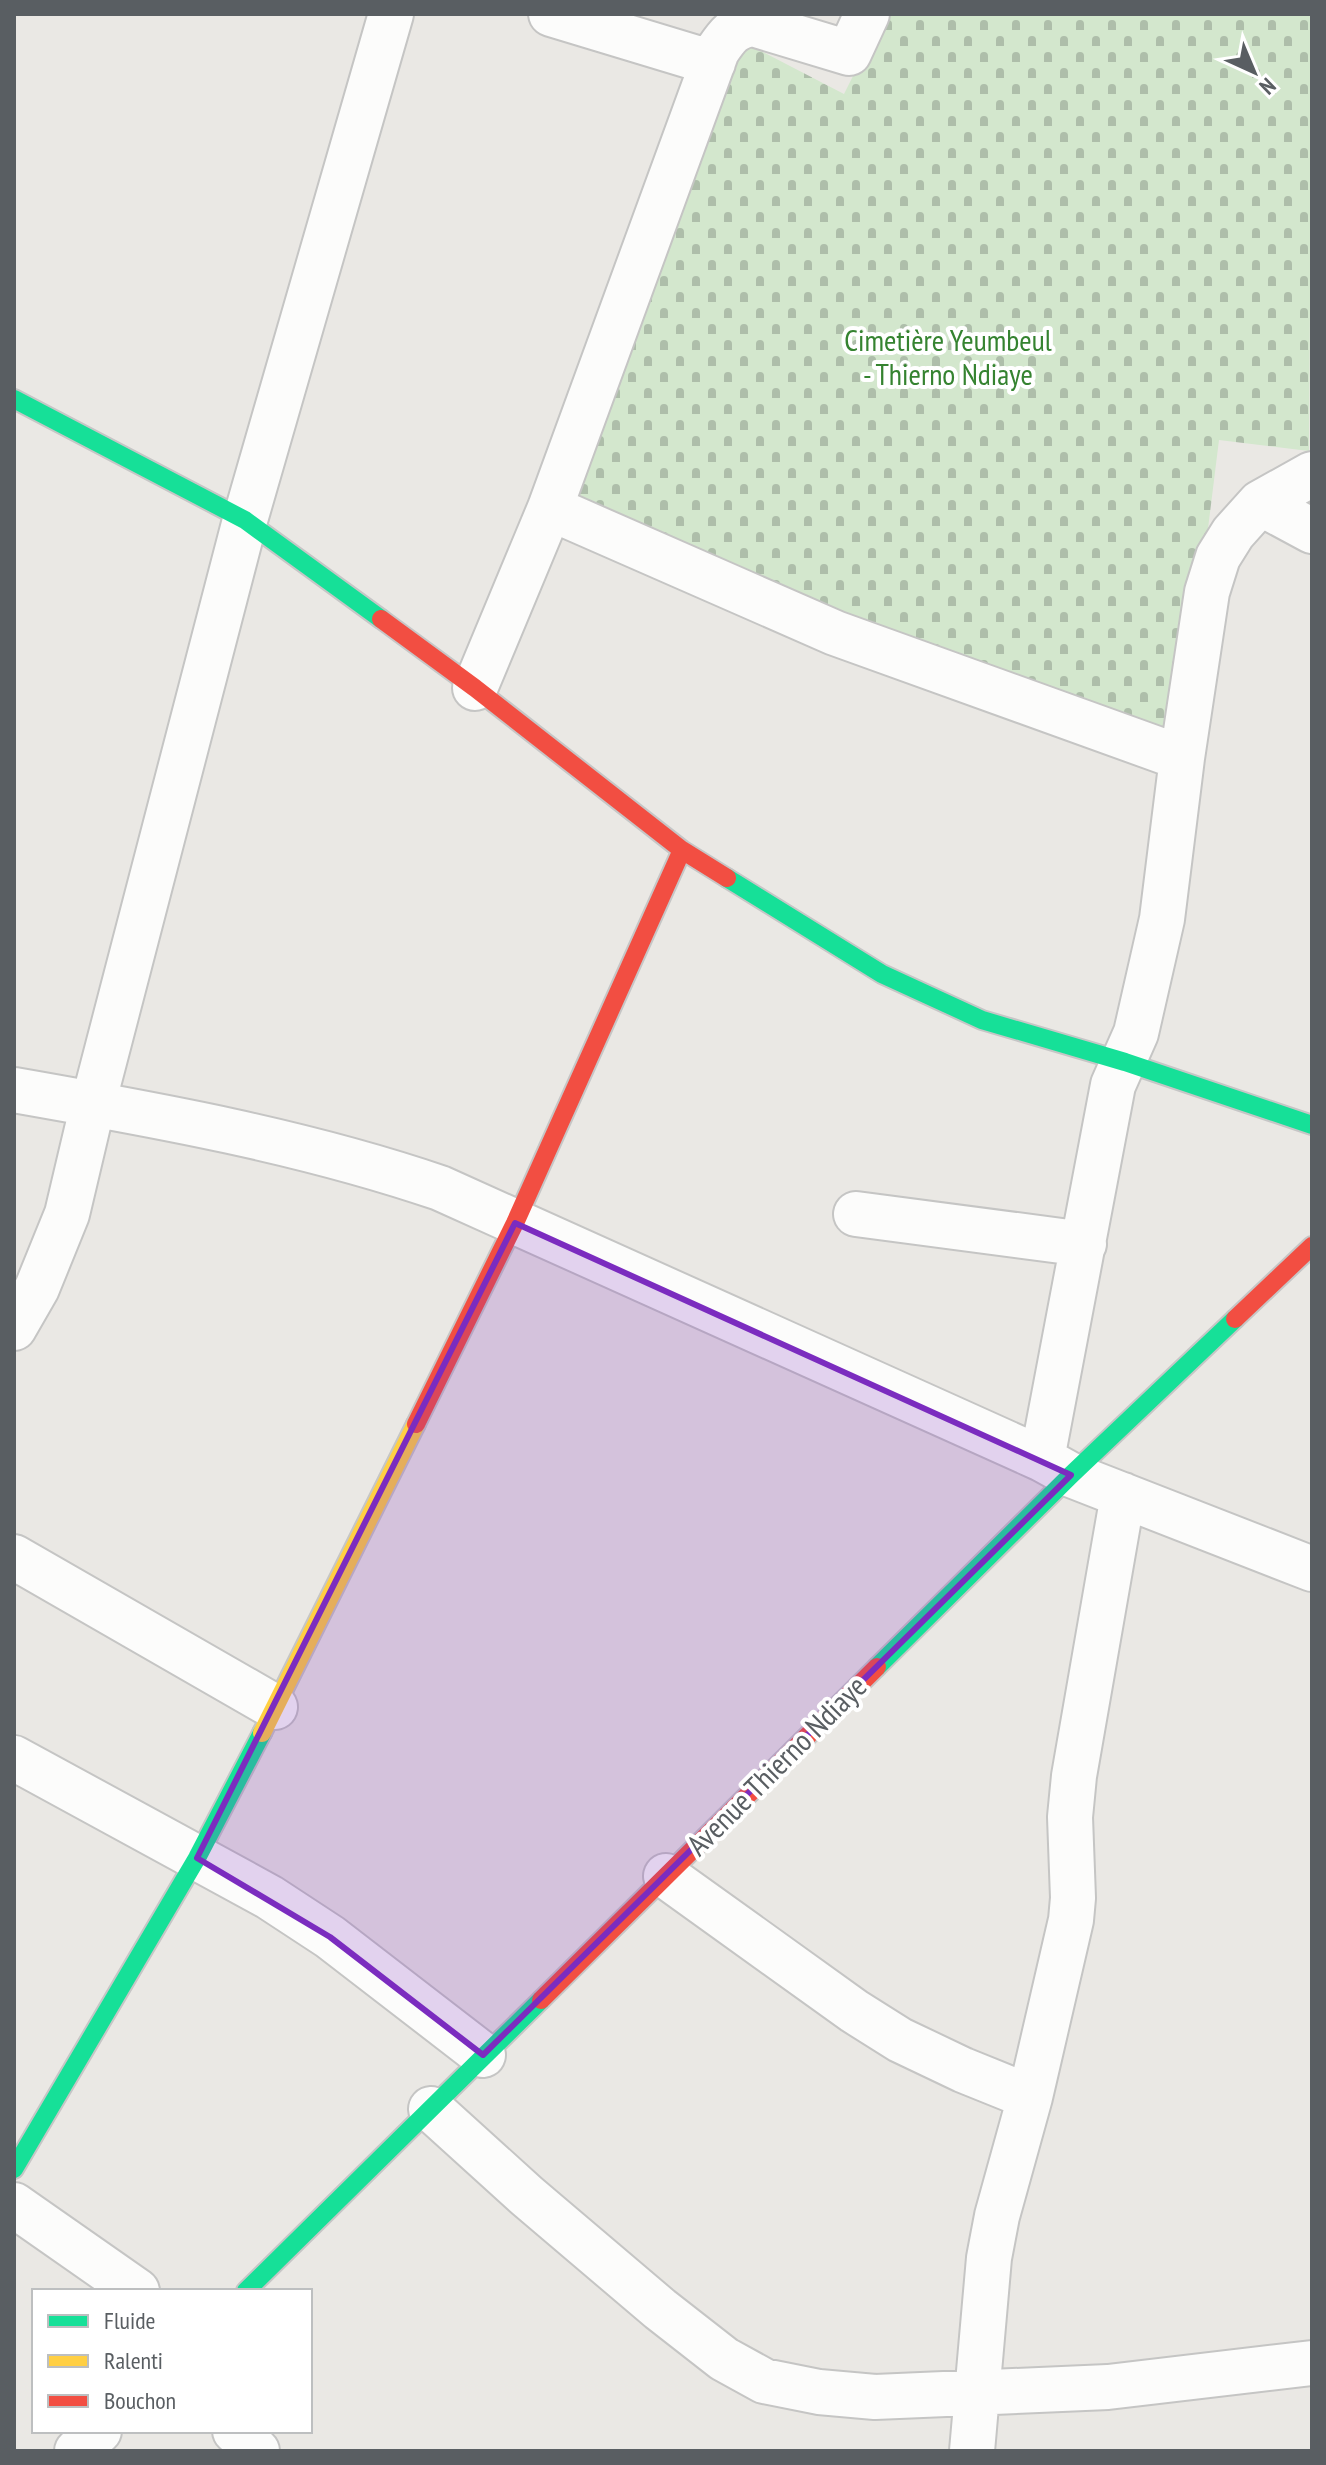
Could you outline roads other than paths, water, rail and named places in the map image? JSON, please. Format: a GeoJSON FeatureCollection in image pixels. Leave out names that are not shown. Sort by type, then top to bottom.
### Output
{"type":"FeatureCollection","features":[{"type":"Feature","properties":{"kind":"street"},"geometry":{"type":"LineString","coordinates":[[14,1328],[37,1288],[57,1243],[77,1177],[93,1104],[245,520],[391,14]]}},
{"type":"Feature","properties":{"kind":"street"},"geometry":{"type":"LineString","coordinates":[[551,14],[713,63]]}},
{"type":"Feature","properties":{"kind":"street"},"geometry":{"type":"LineString","coordinates":[[475,688],[550,508],[717,51],[729,32],[742,25],[753,24],[849,53],[867,14]]}},
{"type":"Feature","properties":{"kind":"street"},"geometry":{"type":"LineString","coordinates":[[14,399],[245,520],[475,688],[682,850],[882,974],[982,1020],[1125,1062],[1312,1125]]}},
{"type":"Feature","properties":{"kind":"street"},"geometry":{"type":"LineString","coordinates":[[1057,1467],[1084,1244],[1113,1085],[1136,1033],[1162,919],[1207,592],[1218,557],[1233,533],[1260,503],[1312,474]]}},
{"type":"Feature","properties":{"kind":"street"},"geometry":{"type":"LineString","coordinates":[[1260,503],[1312,531]]}},
{"type":"Feature","properties":{"kind":"street"},"geometry":{"type":"LineString","coordinates":[[550,508],[835,633],[1182,758]]}},
{"type":"Feature","properties":{"kind":"street"},"geometry":{"type":"LineString","coordinates":[[14,2169],[197,1858],[275,1707],[515,1223],[682,850]]}},
{"type":"Feature","properties":{"kind":"street"},"geometry":{"type":"LineString","coordinates":[[14,1090],[309,1149],[440,1188],[1057,1467],[1312,1569]]}},
{"type":"Feature","properties":{"kind":"street"},"geometry":{"type":"LineString","coordinates":[[856,1214],[1084,1244]]}},
{"type":"Feature","properties":{"kind":"street","name":"Avenue Thierno Ndiaye"},"geometry":{"type":"LineString","coordinates":[[248,2289],[666,1876],[1057,1467],[1312,1246]]}},
{"type":"Feature","properties":{"kind":"street"},"geometry":{"type":"LineString","coordinates":[[972,2451],[989,2258],[1071,1920],[1070,1817],[1074,1776],[1123,1495]]}},
{"type":"Feature","properties":{"kind":"street"},"geometry":{"type":"LineString","coordinates":[[14,1557],[275,1707]]}},
{"type":"Feature","properties":{"kind":"street"},"geometry":{"type":"LineString","coordinates":[[14,1758],[269,1897],[330,1937],[483,2055]]}},
{"type":"Feature","properties":{"kind":"street"},"geometry":{"type":"LineString","coordinates":[[666,1876],[854,2011],[900,2040],[1030,2097]]}},
{"type":"Feature","properties":{"kind":"street"},"geometry":{"type":"LineString","coordinates":[[431,2109],[660,2309],[724,2359],[764,2381],[819,2392],[875,2397],[1108,2387],[1312,2363]]}},
{"type":"Feature","properties":{"kind":"street"},"geometry":{"type":"LineString","coordinates":[[14,2205],[134,2289]]}},
{"type":"Feature","properties":{"kind":"street"},"geometry":{"type":"LineString","coordinates":[[77,2451],[97,2433]]}},
{"type":"Feature","properties":{"kind":"street"},"geometry":{"type":"LineString","coordinates":[[237,2433],[257,2451]]}},
{"type":"Feature","properties":{"kind":"park label","name":"Cimetière Yeumbeul - Thierno Ndiaye"},"geometry":{"type":"Point","coordinates":[948,358]}}]}
